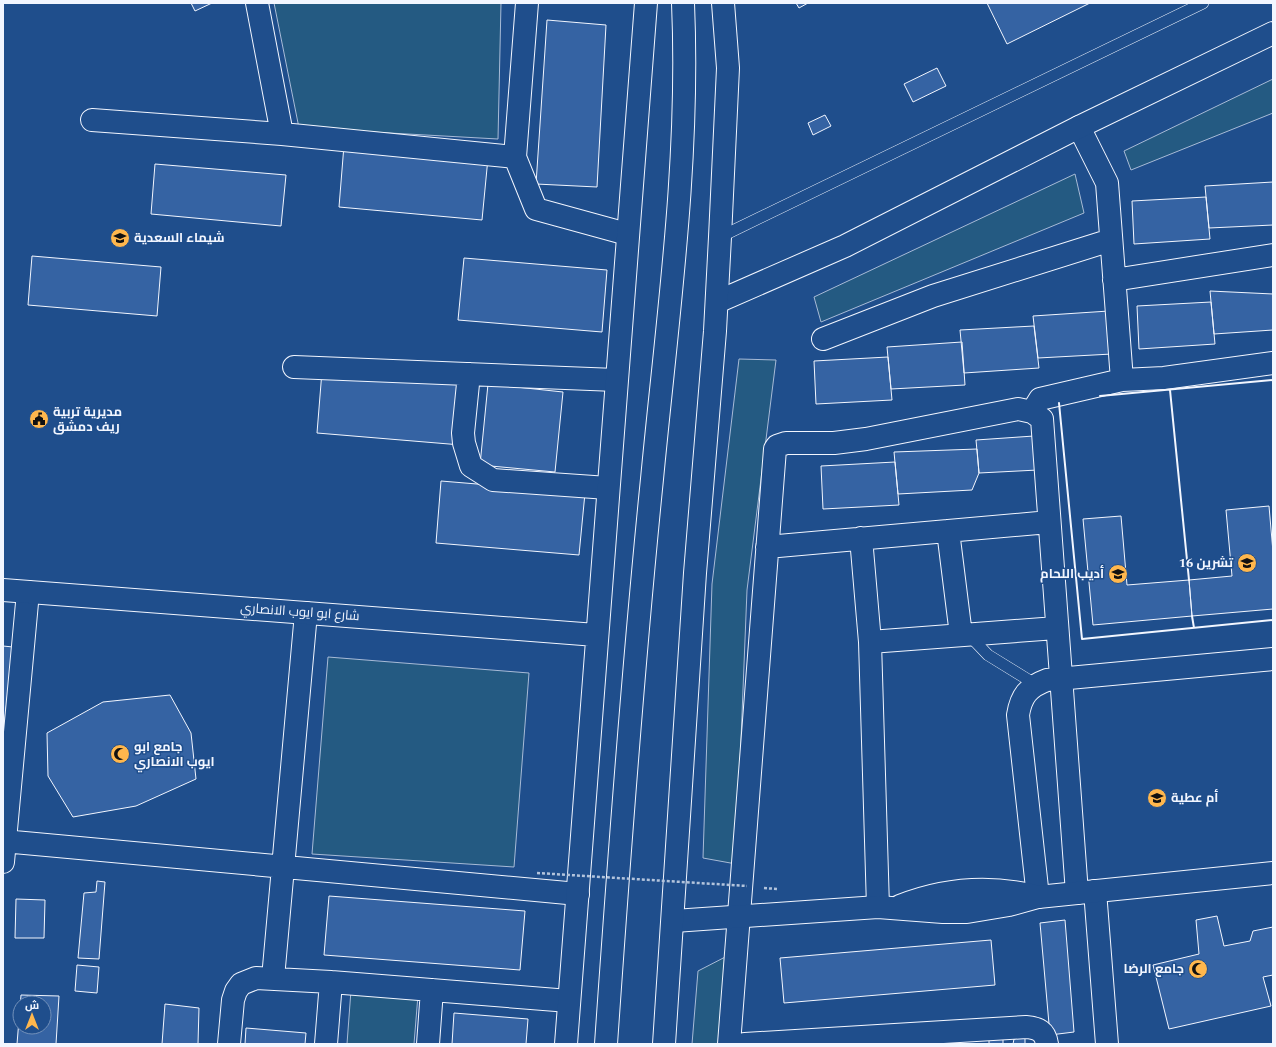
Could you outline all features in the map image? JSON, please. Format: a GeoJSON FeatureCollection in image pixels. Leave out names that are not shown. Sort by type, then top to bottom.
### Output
{"type":"FeatureCollection","features":[{"type":"Feature","properties":{"kind":"street"},"geometry":{"type":"LineString","coordinates":[[257,3],[282,134]]}},
{"type":"Feature","properties":{"kind":"street"},"geometry":{"type":"LineString","coordinates":[[527,3],[515,157],[536,208],[627,234]]}},
{"type":"Feature","properties":{"kind":"street"},"geometry":{"type":"LineString","coordinates":[[566,1044],[627,234],[642,74],[646,3]]}},
{"type":"Feature","properties":{"kind":"street"},"geometry":{"type":"LineString","coordinates":[[606,1044],[642,580],[678,209],[685,62],[683,3]]}},
{"type":"Feature","properties":{"kind":"street"},"geometry":{"type":"LineString","coordinates":[[664,1044],[674,921],[695,573],[717,302],[728,68],[723,3]]}},
{"type":"Feature","properties":{"kind":"street"},"geometry":{"type":"LineString","coordinates":[[717,302],[845,246],[1079,127],[1273,33]]}},
{"type":"Feature","properties":{"kind":"street"},"geometry":{"type":"LineString","coordinates":[[92,120],[282,134],[515,157]]}},
{"type":"Feature","properties":{"kind":"street"},"geometry":{"type":"LineString","coordinates":[[1079,127],[1107,184],[1122,380]]}},
{"type":"Feature","properties":{"kind":"street"},"geometry":{"type":"LineString","coordinates":[[823,339],[933,296],[1111,240]]}},
{"type":"Feature","properties":{"kind":"street"},"geometry":{"type":"LineString","coordinates":[[1114,280],[1273,255]]}},
{"type":"Feature","properties":{"kind":"street"},"geometry":{"type":"LineString","coordinates":[[1032,412],[1040,399],[1122,380],[1164,378],[1273,363]]}},
{"type":"Feature","properties":{"kind":"street"},"geometry":{"type":"LineString","coordinates":[[294,367],[616,380]]}},
{"type":"Feature","properties":{"kind":"street"},"geometry":{"type":"LineString","coordinates":[[469,374],[463,433],[464,443],[471,466],[493,480],[608,488]]}},
{"type":"Feature","properties":{"kind":"street"},"geometry":{"type":"LineString","coordinates":[[729,1044],[775,449],[777,446],[786,442],[834,442],[866,439],[1018,410],[1032,412],[1042,419],[1060,679],[1086,892],[1107,1044]]}},
{"type":"Feature","properties":{"kind":"street"},"geometry":{"type":"LineString","coordinates":[[767,547],[1049,522]]}},
{"type":"Feature","properties":{"kind":"street"},"geometry":{"type":"LineString","coordinates":[[948,531],[965,635]]}},
{"type":"Feature","properties":{"kind":"street"},"geometry":{"type":"LineString","coordinates":[[861,538],[870,642],[887,908]]}},
{"type":"Feature","properties":{"kind":"street","name":"شارع ابو ايوب الانصاري"},"geometry":{"type":"LineString","coordinates":[[3,590],[596,635]]}},
{"type":"Feature","properties":{"kind":"street"},"geometry":{"type":"LineString","coordinates":[[28,592],[4,848],[283,867],[578,894]]}},
{"type":"Feature","properties":{"kind":"street"},"geometry":{"type":"LineString","coordinates":[[273,978],[306,613]]}},
{"type":"Feature","properties":{"kind":"street"},"geometry":{"type":"LineString","coordinates":[[870,642],[1056,628]]}},
{"type":"Feature","properties":{"kind":"street"},"geometry":{"type":"LineString","coordinates":[[1038,897],[1018,716],[1020,704],[1026,692],[1035,684],[1047,680],[1273,659]]}},
{"type":"Feature","properties":{"kind":"street"},"geometry":{"type":"LineString","coordinates":[[674,921],[887,908],[967,912],[1009,905],[1038,897],[1273,873]]}},
{"type":"Feature","properties":{"kind":"street"},"geometry":{"type":"LineString","coordinates":[[229,1044],[233,1000],[236,991],[241,984],[248,980],[273,978],[569,1001]]}},
{"type":"Feature","properties":{"kind":"street"},"geometry":{"type":"LineString","coordinates":[[326,1044],[331,982]]}},
{"type":"Feature","properties":{"kind":"street"},"geometry":{"type":"LineString","coordinates":[[428,1044],[432,990]]}},
{"type":"Feature","properties":{"kind":"street"},"geometry":{"type":"LineString","coordinates":[[745,1044],[1026,1027],[1038,1029],[1046,1037],[1047,1044]]}},
{"type":"Feature","properties":{"kind":"lane"},"geometry":{"type":"LineString","coordinates":[[720,237],[1203,3]]}},
{"type":"Feature","properties":{"kind":"lane"},"geometry":{"type":"LineString","coordinates":[[965,635],[988,655],[1035,684]]}},
{"type":"Feature","properties":{"kind":"path"},"geometry":{"type":"LineString","coordinates":[[537,874],[747,886]]}},
{"type":"Feature","properties":{"kind":"shaded area"},"geometry":{"type":"Polygon","coordinates":[[[274,3],[501,3],[498,139],[299,128],[274,3]]]}},
{"type":"Feature","properties":{"kind":"shaded area"},"geometry":{"type":"Polygon","coordinates":[[[1273,79],[1273,113],[1131,170],[1124,151],[1273,79]]]}},
{"type":"Feature","properties":{"kind":"shaded area"},"geometry":{"type":"Polygon","coordinates":[[[1075,174],[1084,213],[821,322],[814,297],[1075,174]]]}},
{"type":"Feature","properties":{"kind":"shaded area"},"geometry":{"type":"Polygon","coordinates":[[[739,359],[776,360],[747,590],[736,864],[703,858],[712,584],[739,359]]]}},
{"type":"Feature","properties":{"kind":"shaded area"},"geometry":{"type":"Polygon","coordinates":[[[328,657],[529,673],[514,867],[312,854],[328,657]]]}},
{"type":"Feature","properties":{"kind":"shaded area"},"geometry":{"type":"Polygon","coordinates":[[[733,953],[728,1044],[692,1044],[698,971],[733,953]]]}},
{"type":"Feature","properties":{"kind":"shaded area"},"geometry":{"type":"Polygon","coordinates":[[[351,990],[418,995],[414,1044],[347,1044],[351,990]]]}},
{"type":"Feature","properties":{"kind":"building"},"geometry":{"type":"Polygon","coordinates":[[[191,3],[212,3],[195,11],[191,3]]]}},
{"type":"Feature","properties":{"kind":"building"},"geometry":{"type":"Polygon","coordinates":[[[796,3],[808,3],[799,8],[796,3]]]}},
{"type":"Feature","properties":{"kind":"building"},"geometry":{"type":"Polygon","coordinates":[[[987,3],[1090,3],[1007,44],[987,3]]]}},
{"type":"Feature","properties":{"kind":"building"},"geometry":{"type":"Polygon","coordinates":[[[547,20],[606,25],[597,187],[536,184],[547,20]]]}},
{"type":"Feature","properties":{"kind":"building"},"geometry":{"type":"Polygon","coordinates":[[[937,68],[946,86],[913,102],[904,84],[937,68]]]}},
{"type":"Feature","properties":{"kind":"building"},"geometry":{"type":"Polygon","coordinates":[[[825,115],[831,126],[813,135],[808,123],[825,115]]]}},
{"type":"Feature","properties":{"kind":"building"},"geometry":{"type":"Polygon","coordinates":[[[344,145],[488,158],[482,220],[339,207],[344,145]]]}},
{"type":"Feature","properties":{"kind":"building"},"geometry":{"type":"Polygon","coordinates":[[[155,164],[286,175],[281,226],[151,214],[155,164]]]}},
{"type":"Feature","properties":{"kind":"building"},"geometry":{"type":"Polygon","coordinates":[[[1273,182],[1273,225],[1209,228],[1205,186],[1273,182]]]}},
{"type":"Feature","properties":{"kind":"building"},"geometry":{"type":"Polygon","coordinates":[[[1206,197],[1210,239],[1134,244],[1132,201],[1206,197]]]}},
{"type":"Feature","properties":{"kind":"building"},"geometry":{"type":"Polygon","coordinates":[[[32,256],[161,267],[157,316],[28,305],[32,256]]]}},
{"type":"Feature","properties":{"kind":"building"},"geometry":{"type":"Polygon","coordinates":[[[464,258],[607,270],[602,332],[458,320],[464,258]]]}},
{"type":"Feature","properties":{"kind":"building"},"geometry":{"type":"Polygon","coordinates":[[[1210,291],[1273,294],[1273,330],[1214,334],[1210,291]]]}},
{"type":"Feature","properties":{"kind":"building"},"geometry":{"type":"Polygon","coordinates":[[[1211,302],[1215,344],[1139,349],[1137,306],[1211,302]]]}},
{"type":"Feature","properties":{"kind":"building"},"geometry":{"type":"Polygon","coordinates":[[[1109,311],[1112,354],[1038,358],[1033,316],[1109,311]]]}},
{"type":"Feature","properties":{"kind":"building"},"geometry":{"type":"Polygon","coordinates":[[[1034,326],[1039,368],[964,373],[960,330],[1034,326]]]}},
{"type":"Feature","properties":{"kind":"building"},"geometry":{"type":"Polygon","coordinates":[[[962,342],[965,385],[891,389],[887,347],[962,342]]]}},
{"type":"Feature","properties":{"kind":"building"},"geometry":{"type":"Polygon","coordinates":[[[888,357],[892,400],[816,404],[814,361],[888,357]]]}},
{"type":"Feature","properties":{"kind":"building"},"geometry":{"type":"Polygon","coordinates":[[[322,371],[466,383],[461,445],[317,433],[322,371]]]}},
{"type":"Feature","properties":{"kind":"building"},"geometry":{"type":"Polygon","coordinates":[[[488,384],[563,392],[555,472],[480,465],[488,384]]]}},
{"type":"Feature","properties":{"kind":"building"},"geometry":{"type":"Polygon","coordinates":[[[1034,436],[1038,470],[979,473],[976,440],[1034,436]]]}},
{"type":"Feature","properties":{"kind":"building"},"geometry":{"type":"Polygon","coordinates":[[[977,449],[979,473],[972,490],[898,494],[894,452],[977,449]]]}},
{"type":"Feature","properties":{"kind":"building"},"geometry":{"type":"Polygon","coordinates":[[[895,462],[899,505],[823,509],[821,466],[895,462]]]}},
{"type":"Feature","properties":{"kind":"building"},"geometry":{"type":"Polygon","coordinates":[[[441,481],[585,493],[579,555],[436,543],[441,481]]]}},
{"type":"Feature","properties":{"kind":"building"},"geometry":{"type":"Polygon","coordinates":[[[1269,506],[1273,552],[1273,609],[1192,616],[1189,580],[1232,576],[1226,510],[1269,506]]]}},
{"type":"Feature","properties":{"kind":"building"},"geometry":{"type":"Polygon","coordinates":[[[1121,516],[1127,585],[1189,580],[1192,616],[1093,625],[1083,519],[1121,516]]]}},
{"type":"Feature","properties":{"kind":"building"},"geometry":{"type":"Polygon","coordinates":[[[3,646],[13,647],[3,736],[3,646]]]}},
{"type":"Feature","properties":{"kind":"building","name":"جامع ابو ايوب الانصاري"},"geometry":{"type":"Polygon","coordinates":[[[170,695],[191,733],[196,779],[136,806],[73,817],[48,776],[47,733],[103,702],[170,695]]]}},
{"type":"Feature","properties":{"kind":"building"},"geometry":{"type":"Polygon","coordinates":[[[97,881],[105,882],[99,959],[78,958],[84,893],[96,892],[97,881]]]}},
{"type":"Feature","properties":{"kind":"building"},"geometry":{"type":"Polygon","coordinates":[[[329,896],[525,911],[520,970],[324,955],[329,896]]]}},
{"type":"Feature","properties":{"kind":"building"},"geometry":{"type":"Polygon","coordinates":[[[16,899],[45,900],[44,938],[15,938],[16,899]]]}},
{"type":"Feature","properties":{"kind":"building"},"geometry":{"type":"Polygon","coordinates":[[[1217,916],[1224,946],[1250,941],[1253,931],[1273,927],[1273,975],[1263,977],[1271,1006],[1169,1029],[1153,965],[1199,954],[1196,920],[1217,916]]]}},
{"type":"Feature","properties":{"kind":"building"},"geometry":{"type":"Polygon","coordinates":[[[1065,920],[1074,1032],[1050,1035],[1040,923],[1065,920]]]}},
{"type":"Feature","properties":{"kind":"building"},"geometry":{"type":"Polygon","coordinates":[[[991,940],[995,985],[784,1003],[780,958],[991,940]]]}},
{"type":"Feature","properties":{"kind":"building"},"geometry":{"type":"Polygon","coordinates":[[[77,965],[99,967],[97,993],[75,991],[77,965]]]}},
{"type":"Feature","properties":{"kind":"building"},"geometry":{"type":"Polygon","coordinates":[[[52,996],[59,996],[56,1044],[17,1044],[18,1035],[52,1035],[52,996]]]}},
{"type":"Feature","properties":{"kind":"building"},"geometry":{"type":"Polygon","coordinates":[[[165,1004],[199,1008],[198,1044],[162,1044],[165,1004]]]}},
{"type":"Feature","properties":{"kind":"building"},"geometry":{"type":"Polygon","coordinates":[[[454,1013],[528,1019],[526,1044],[452,1044],[454,1013]]]}},
{"type":"Feature","properties":{"kind":"building"},"geometry":{"type":"Polygon","coordinates":[[[246,1028],[306,1033],[305,1044],[245,1044],[246,1028]]]}},
{"type":"Feature","properties":{"kind":"building"},"geometry":{"type":"Polygon","coordinates":[[[1025,1037],[1025,1044],[1013,1044],[1014,1039],[1025,1037]]]}},
{"type":"Feature","properties":{"kind":"building"},"geometry":{"type":"Polygon","coordinates":[[[1003,1039],[1003,1044],[989,1044],[989,1040],[1003,1039]]]}},
{"type":"Feature","properties":{"kind":"wall"},"geometry":{"type":"LineString","coordinates":[[1100,396],[1273,380]]}},
{"type":"Feature","properties":{"kind":"wall"},"geometry":{"type":"LineString","coordinates":[[1170,390],[1189,580]]}},
{"type":"Feature","properties":{"kind":"wall"},"geometry":{"type":"LineString","coordinates":[[1059,403],[1082,639],[1273,620]]}},
{"type":"Feature","properties":{"kind":"wall"},"geometry":{"type":"LineString","coordinates":[[1192,616],[1194,628]]}},
{"type":"Feature","properties":{"kind":"place","name":"شيماء السعدية"},"geometry":{"type":"Point","coordinates":[120,238]}},
{"type":"Feature","properties":{"kind":"place","name":"مديرية تربية ريف دمشق"},"geometry":{"type":"Point","coordinates":[39,419]}},
{"type":"Feature","properties":{"kind":"place","name":"16 تشرين"},"geometry":{"type":"Point","coordinates":[1247,563]}},
{"type":"Feature","properties":{"kind":"place","name":"أديب اللحام"},"geometry":{"type":"Point","coordinates":[1118,574]}},
{"type":"Feature","properties":{"kind":"place","name":"جامع ابو ايوب الانصاري"},"geometry":{"type":"Point","coordinates":[120,754]}},
{"type":"Feature","properties":{"kind":"place","name":"أم عطية"},"geometry":{"type":"Point","coordinates":[1157,798]}},
{"type":"Feature","properties":{"kind":"place","name":"جامع الرضا"},"geometry":{"type":"Point","coordinates":[1198,969]}}]}
